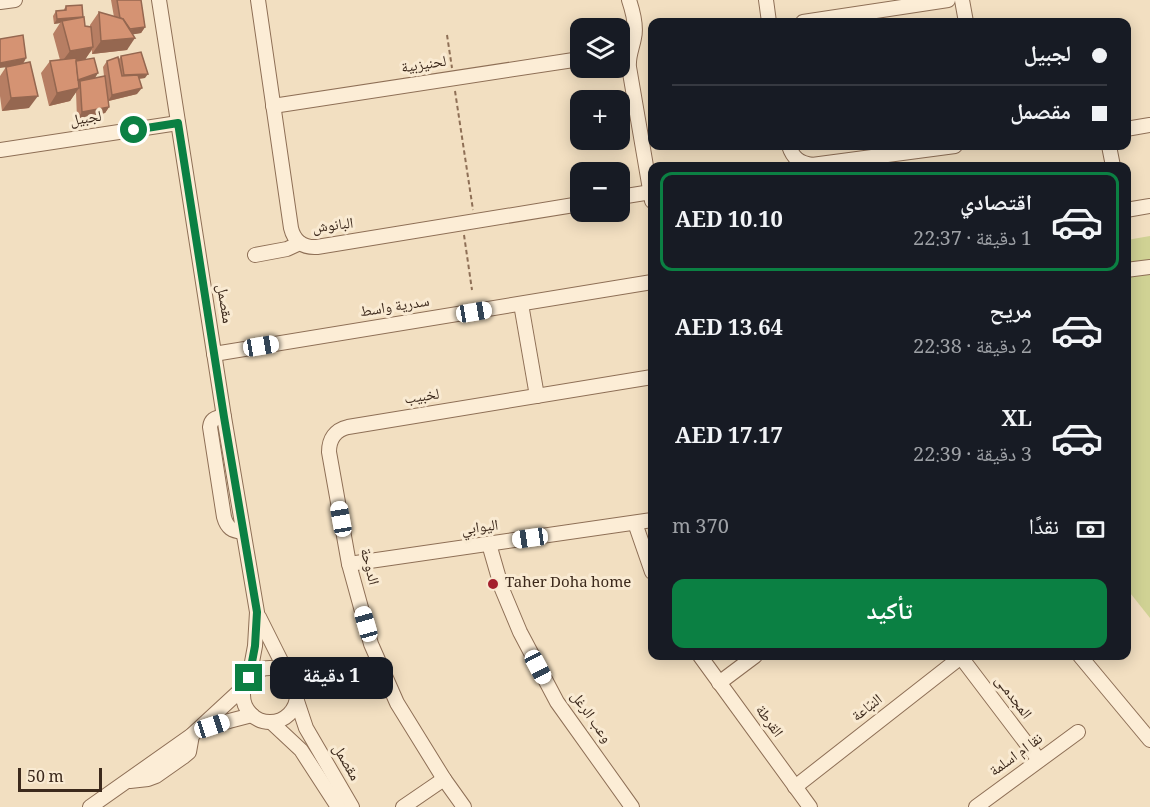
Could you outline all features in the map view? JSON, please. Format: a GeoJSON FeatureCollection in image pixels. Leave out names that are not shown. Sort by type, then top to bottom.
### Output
{"type":"FeatureCollection","features":[{"type":"Feature","properties":{"kind":"street"},"geometry":{"type":"LineString","coordinates":[[0,2],[15,0]]}},
{"type":"Feature","properties":{"kind":"street","name":"مقصمل"},"geometry":{"type":"LineString","coordinates":[[159,0],[257,612],[255,646],[247,682]]}},
{"type":"Feature","properties":{"kind":"street","name":"البانوش"},"geometry":{"type":"LineString","coordinates":[[258,0],[292,234],[300,243],[311,248],[570,206]]}},
{"type":"Feature","properties":{"kind":"street"},"geometry":{"type":"LineString","coordinates":[[629,0],[633,11],[635,31],[634,41],[630,46]]}},
{"type":"Feature","properties":{"kind":"street"},"geometry":{"type":"LineString","coordinates":[[766,0],[769,18]]}},
{"type":"Feature","properties":{"kind":"street"},"geometry":{"type":"LineString","coordinates":[[829,18],[948,0]]}},
{"type":"Feature","properties":{"kind":"street"},"geometry":{"type":"LineString","coordinates":[[962,0],[965,18]]}},
{"type":"Feature","properties":{"kind":"street","name":"لحنيزبية"},"geometry":{"type":"LineString","coordinates":[[273,105],[570,60]]}},
{"type":"Feature","properties":{"kind":"street"},"geometry":{"type":"LineString","coordinates":[[630,73],[648,174]]}},
{"type":"Feature","properties":{"kind":"street","name":"لجبيل"},"geometry":{"type":"LineString","coordinates":[[0,150],[178,123]]}},
{"type":"Feature","properties":{"kind":"street"},"geometry":{"type":"LineString","coordinates":[[1131,128],[1150,125]]}},
{"type":"Feature","properties":{"kind":"street"},"geometry":{"type":"LineString","coordinates":[[791,150],[796,160],[800,162]]}},
{"type":"Feature","properties":{"kind":"street"},"geometry":{"type":"LineString","coordinates":[[835,162],[925,150]]}},
{"type":"Feature","properties":{"kind":"street"},"geometry":{"type":"LineString","coordinates":[[630,197],[648,196]]}},
{"type":"Feature","properties":{"kind":"street"},"geometry":{"type":"LineString","coordinates":[[1131,209],[1150,206]]}},
{"type":"Feature","properties":{"kind":"street"},"geometry":{"type":"LineString","coordinates":[[255,255],[287,249],[300,243]]}},
{"type":"Feature","properties":{"kind":"street"},"geometry":{"type":"LineString","coordinates":[[1131,269],[1150,267]]}},
{"type":"Feature","properties":{"kind":"street","name":"سدرية واسط"},"geometry":{"type":"LineString","coordinates":[[214,354],[648,283]]}},
{"type":"Feature","properties":{"kind":"street"},"geometry":{"type":"LineString","coordinates":[[521,304],[537,396]]}},
{"type":"Feature","properties":{"kind":"street","name":"لخبيب"},"geometry":{"type":"LineString","coordinates":[[329,452],[331,438],[341,429],[348,427],[648,377]]}},
{"type":"Feature","properties":{"kind":"street","name":"الدوحة"},"geometry":{"type":"LineString","coordinates":[[329,452],[349,564],[371,644],[397,703],[464,807]]}},
{"type":"Feature","properties":{"kind":"street","name":"اليوابي"},"geometry":{"type":"LineString","coordinates":[[349,564],[648,521]]}},
{"type":"Feature","properties":{"kind":"street"},"geometry":{"type":"LineString","coordinates":[[635,523],[648,560]]}},
{"type":"Feature","properties":{"kind":"street","name":"وعب الرغل"},"geometry":{"type":"LineString","coordinates":[[489,544],[502,589],[515,621],[557,702],[632,807]]}},
{"type":"Feature","properties":{"kind":"street","name":"مقصمل"},"geometry":{"type":"LineString","coordinates":[[257,612],[286,674]]}},
{"type":"Feature","properties":{"kind":"street","name":"القرطة"},"geometry":{"type":"LineString","coordinates":[[703,660],[810,807]]}},
{"type":"Feature","properties":{"kind":"street"},"geometry":{"type":"LineString","coordinates":[[719,683],[750,660]]}},
{"type":"Feature","properties":{"kind":"street","name":"النبّاعة"},"geometry":{"type":"LineString","coordinates":[[795,787],[955,660]]}},
{"type":"Feature","properties":{"kind":"street","name":"المجدمـى"},"geometry":{"type":"LineString","coordinates":[[963,660],[1039,760]]}},
{"type":"Feature","properties":{"kind":"street"},"geometry":{"type":"LineString","coordinates":[[1083,660],[1150,740]]}},
{"type":"Feature","properties":{"kind":"street"},"geometry":{"type":"LineString","coordinates":[[90,807],[192,735],[217,714],[257,671],[267,668],[277,669],[286,674],[293,681],[297,691],[297,701],[287,716],[279,721],[260,721],[245,707],[243,697],[247,682]]}},
{"type":"Feature","properties":{"kind":"street","name":"مقصمل"},"geometry":{"type":"LineString","coordinates":[[297,701],[306,728],[352,807]]}},
{"type":"Feature","properties":{"kind":"street"},"geometry":{"type":"LineString","coordinates":[[192,735],[212,726],[252,715]]}},
{"type":"Feature","properties":{"kind":"street","name":"مقصمل"},"geometry":{"type":"LineString","coordinates":[[271,722],[301,750],[338,807]]}},
{"type":"Feature","properties":{"kind":"street","name":"نقا ام اسلمة"},"geometry":{"type":"LineString","coordinates":[[976,807],[1078,732]]}},
{"type":"Feature","properties":{"kind":"street"},"geometry":{"type":"LineString","coordinates":[[403,807],[444,779]]}},
{"type":"Feature","properties":{"kind":"path"},"geometry":{"type":"LineString","coordinates":[[447,35],[468,222],[472,290]]}},
{"type":"Feature","properties":{"kind":"green space"},"geometry":{"type":"Polygon","coordinates":[[[1150,236],[1150,618],[1131,594],[1131,239],[1150,236]]]}},
{"type":"Feature","properties":{"kind":"building"},"geometry":{"type":"Polygon","coordinates":[[[117,0],[141,0],[145,27],[130,29],[120,18],[117,0]]]}},
{"type":"Feature","properties":{"kind":"building"},"geometry":{"type":"Polygon","coordinates":[[[82,5],[83,17],[57,19],[56,11],[66,10],[66,6],[82,5]]]}},
{"type":"Feature","properties":{"kind":"building"},"geometry":{"type":"Polygon","coordinates":[[[99,12],[123,19],[135,38],[101,41],[99,12]]]}},
{"type":"Feature","properties":{"kind":"building"},"geometry":{"type":"Polygon","coordinates":[[[84,17],[85,26],[91,27],[93,47],[70,51],[62,21],[84,17]]]}},
{"type":"Feature","properties":{"kind":"building"},"geometry":{"type":"Polygon","coordinates":[[[23,35],[26,58],[0,63],[0,39],[23,35]]]}},
{"type":"Feature","properties":{"kind":"building"},"geometry":{"type":"Polygon","coordinates":[[[141,52],[148,74],[124,75],[121,56],[141,52]]]}},
{"type":"Feature","properties":{"kind":"building"},"geometry":{"type":"Polygon","coordinates":[[[118,57],[122,76],[138,75],[142,88],[112,95],[107,61],[118,57]]]}},
{"type":"Feature","properties":{"kind":"building"},"geometry":{"type":"Polygon","coordinates":[[[76,58],[79,88],[57,93],[50,61],[76,58]]]}},
{"type":"Feature","properties":{"kind":"building"},"geometry":{"type":"Polygon","coordinates":[[[94,58],[98,73],[78,80],[76,61],[94,58]]]}},
{"type":"Feature","properties":{"kind":"building"},"geometry":{"type":"Polygon","coordinates":[[[30,62],[38,96],[11,98],[6,67],[30,62]]]}},
{"type":"Feature","properties":{"kind":"building"},"geometry":{"type":"Polygon","coordinates":[[[105,76],[109,107],[82,112],[80,81],[105,76]]]}},
{"type":"Feature","properties":{"kind":"place","name":"Taher Doha home"},"geometry":{"type":"Point","coordinates":[493,584]}},
{"type":"Feature","properties":{"kind":"route"},"geometry":{"type":"LineString","coordinates":[[134,130],[178,123],[257,612],[255,646],[249,678]]}}]}
